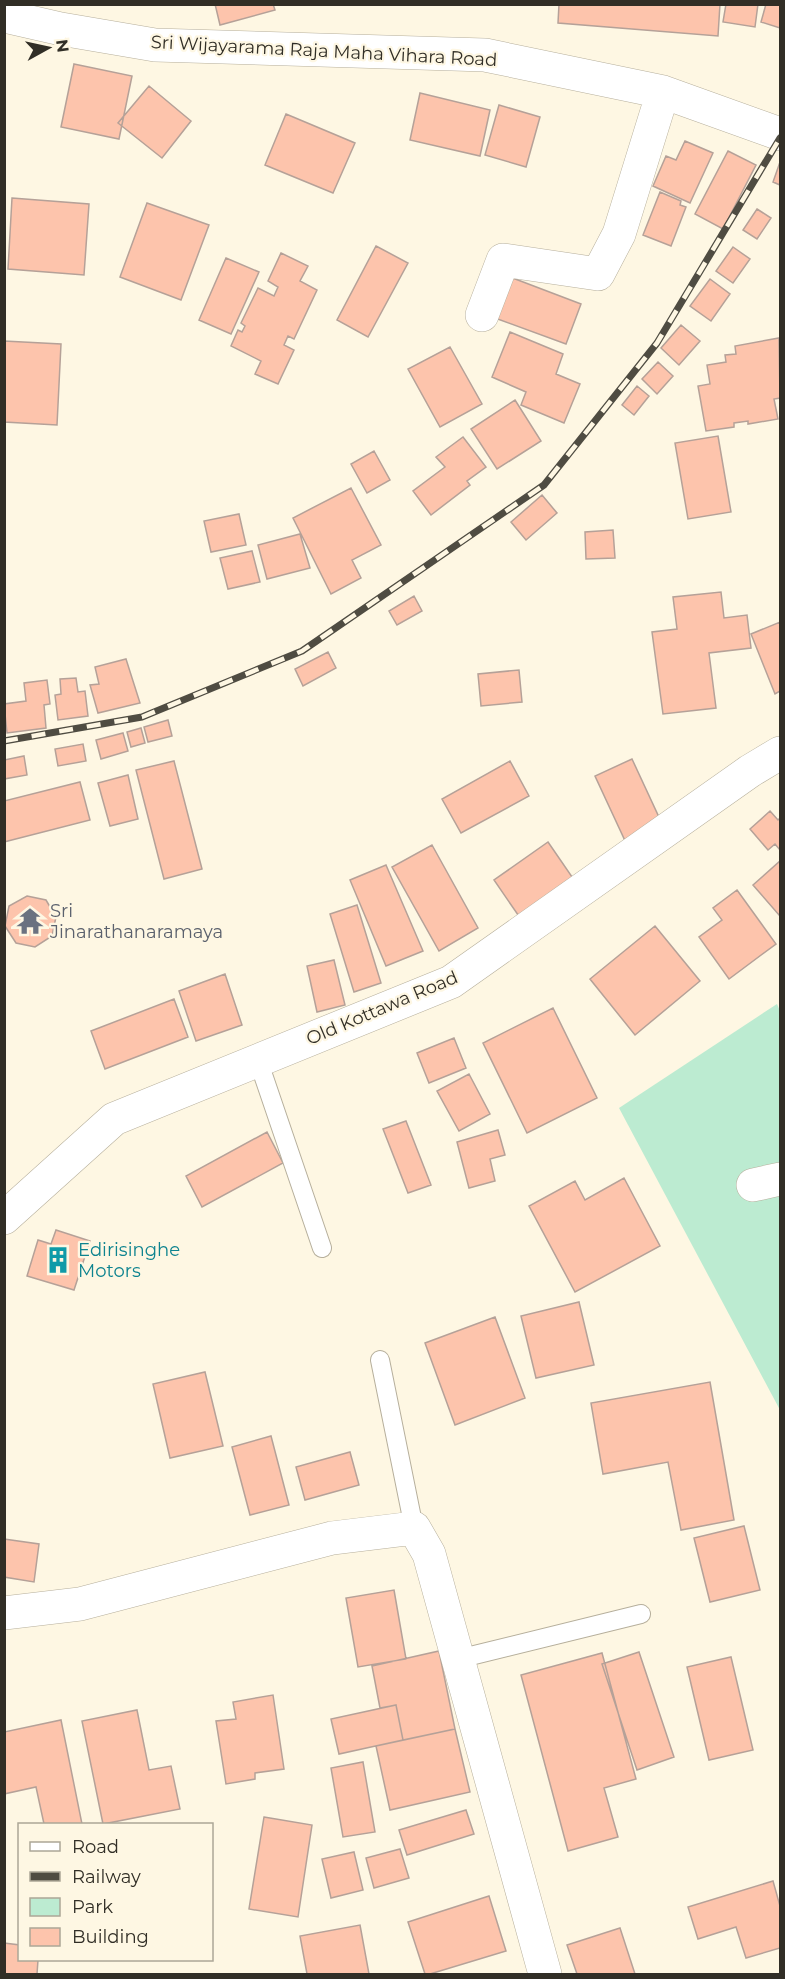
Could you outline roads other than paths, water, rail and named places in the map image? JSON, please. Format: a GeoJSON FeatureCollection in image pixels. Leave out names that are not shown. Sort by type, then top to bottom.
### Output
{"type":"FeatureCollection","features":[{"type":"Feature","properties":{"kind":"street","name":"Sri Wijayarama Raja Maha Vihara Road"},"geometry":{"type":"LineString","coordinates":[[4,16],[60,17],[155,45],[485,55],[663,92],[780,134]]}},
{"type":"Feature","properties":{"kind":"street"},"geometry":{"type":"LineString","coordinates":[[482,315],[503,260],[598,274],[619,234],[663,92]]}},
{"type":"Feature","properties":{"kind":"street","name":"Old Kottawa Road"},"geometry":{"type":"LineString","coordinates":[[4,1218],[114,1119],[451,981],[750,771],[780,753]]}},
{"type":"Feature","properties":{"kind":"street"},"geometry":{"type":"LineString","coordinates":[[4,1613],[81,1604],[332,1538],[414,1528],[429,1554],[545,1974]]}},
{"type":"Feature","properties":{"kind":"lane"},"geometry":{"type":"LineString","coordinates":[[258,1060],[322,1248]]}},
{"type":"Feature","properties":{"kind":"lane"},"geometry":{"type":"LineString","coordinates":[[380,1360],[414,1528]]}},
{"type":"Feature","properties":{"kind":"lane"},"geometry":{"type":"LineString","coordinates":[[458,1659],[641,1614]]}},
{"type":"Feature","properties":{"kind":"railway"},"geometry":{"type":"LineString","coordinates":[[4,741],[142,717],[302,651],[544,485],[657,343],[780,138]]}},
{"type":"Feature","properties":{"kind":"place","name":"Sri Jinarathanaramaya"},"geometry":{"type":"Point","coordinates":[30,921]}},
{"type":"Feature","properties":{"kind":"place","name":"Edirisinghe Motors"},"geometry":{"type":"Point","coordinates":[58,1260]}}]}
